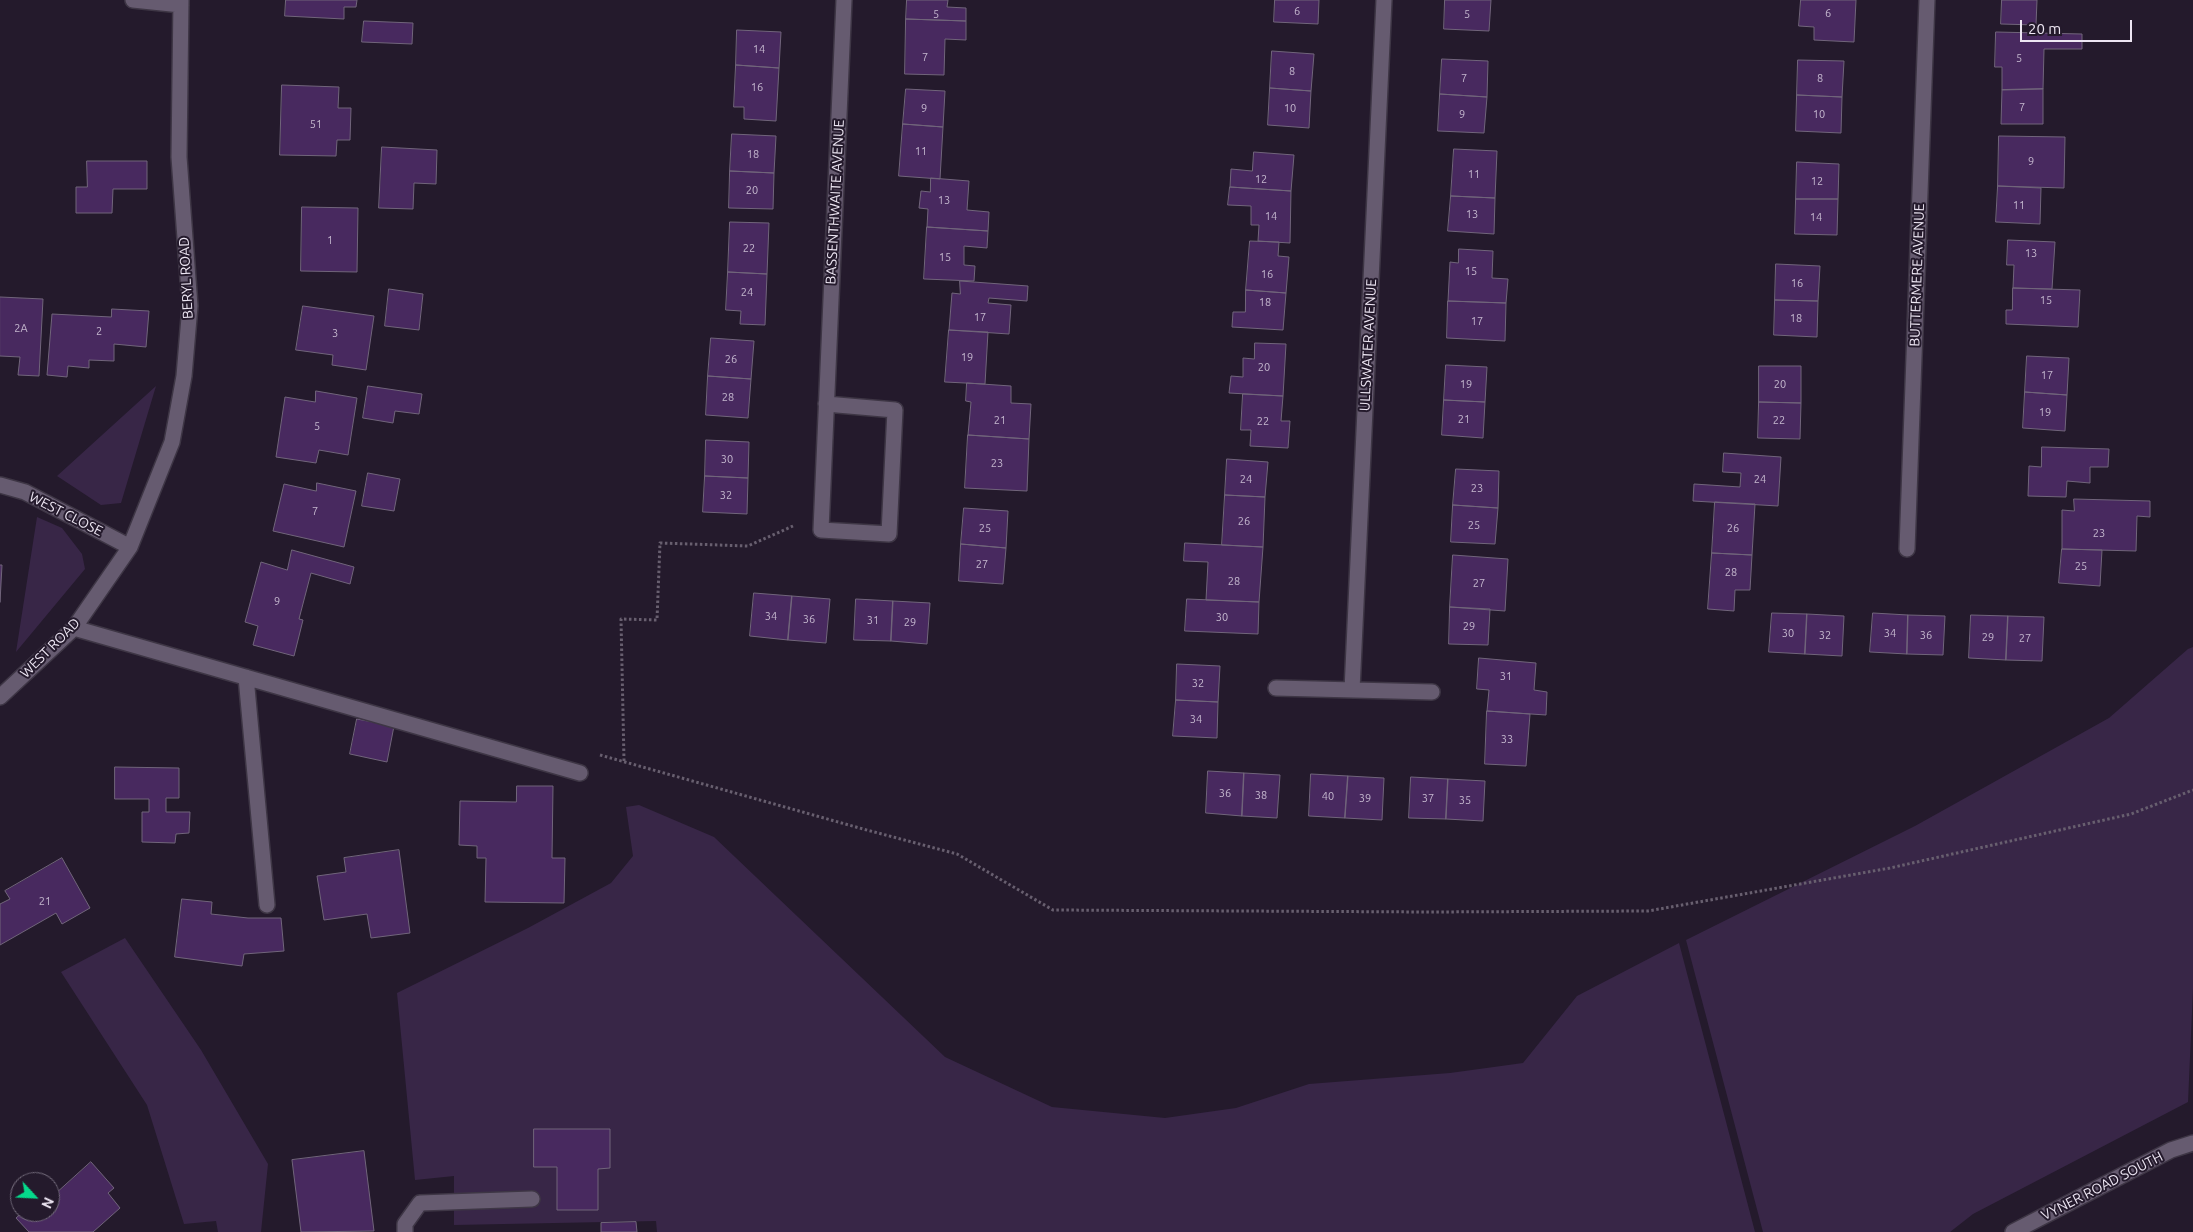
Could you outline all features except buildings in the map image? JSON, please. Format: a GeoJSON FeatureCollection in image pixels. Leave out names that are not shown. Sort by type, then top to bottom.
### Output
{"type":"FeatureCollection","features":[{"type":"Feature","properties":{"kind":"street"},"geometry":{"type":"LineString","coordinates":[[133,0],[135,2],[181,2]]}},
{"type":"Feature","properties":{"kind":"street","name":"BASSENTHWAITE AVENUE"},"geometry":{"type":"LineString","coordinates":[[826,404],[895,410],[889,534],[821,530],[826,404],[844,0]]}},
{"type":"Feature","properties":{"kind":"street","name":"ULLSWATER AVENUE"},"geometry":{"type":"LineString","coordinates":[[1352,690],[1384,0]]}},
{"type":"Feature","properties":{"kind":"street","name":"BUTTERMERE AVENUE"},"geometry":{"type":"LineString","coordinates":[[1907,549],[1927,0]]}},
{"type":"Feature","properties":{"kind":"street","name":"BERYL ROAD"},"geometry":{"type":"LineString","coordinates":[[130,547],[172,442],[184,376],[190,306],[179,157],[181,2]]}},
{"type":"Feature","properties":{"kind":"street","name":"WEST CLOSE"},"geometry":{"type":"LineString","coordinates":[[0,485],[25,492],[130,547]]}},
{"type":"Feature","properties":{"kind":"street","name":"WEST ROAD"},"geometry":{"type":"LineString","coordinates":[[0,697],[74,628],[130,547]]}},
{"type":"Feature","properties":{"kind":"street"},"geometry":{"type":"LineString","coordinates":[[74,628],[580,773]]}},
{"type":"Feature","properties":{"kind":"street"},"geometry":{"type":"LineString","coordinates":[[246,677],[267,905]]}},
{"type":"Feature","properties":{"kind":"street"},"geometry":{"type":"LineString","coordinates":[[1276,688],[1432,692]]}},
{"type":"Feature","properties":{"kind":"street","name":"VYNER ROAD SOUTH"},"geometry":{"type":"LineString","coordinates":[[2013,1232],[2171,1150],[2193,1142]]}},
{"type":"Feature","properties":{"kind":"street"},"geometry":{"type":"LineString","coordinates":[[405,1232],[405,1224],[420,1202],[532,1199]]}},
{"type":"Feature","properties":{"kind":"path"},"geometry":{"type":"LineString","coordinates":[[624,762],[621,619],[657,620],[660,543],[748,546],[822,513]]}},
{"type":"Feature","properties":{"kind":"path"},"geometry":{"type":"LineString","coordinates":[[595,754],[958,854],[1053,910],[1648,911],[1890,868],[2131,814],[2193,790]]}},
{"type":"Feature","properties":{"kind":"shaded area"},"geometry":{"type":"Polygon","coordinates":[[[156,386],[121,503],[101,505],[57,476],[156,386]]]}},
{"type":"Feature","properties":{"kind":"shaded area"},"geometry":{"type":"Polygon","coordinates":[[[37,517],[62,528],[82,554],[85,569],[16,652],[37,517]]]}},
{"type":"Feature","properties":{"kind":"shaded area"},"geometry":{"type":"Polygon","coordinates":[[[2193,647],[2193,989],[2188,1102],[1973,1214],[1950,1232],[1763,1232],[1686,940],[1915,826],[2109,718],[2188,649],[2193,647]]]}},
{"type":"Feature","properties":{"kind":"shaded area"},"geometry":{"type":"Polygon","coordinates":[[[639,805],[714,837],[945,1057],[1052,1107],[1165,1118],[1236,1108],[1309,1084],[1450,1073],[1523,1063],[1577,996],[1679,943],[1755,1232],[657,1232],[656,1221],[454,1225],[454,1176],[415,1180],[397,993],[528,928],[611,883],[633,856],[626,807],[639,805]]]}},
{"type":"Feature","properties":{"kind":"shaded area"},"geometry":{"type":"Polygon","coordinates":[[[125,938],[201,1050],[268,1164],[261,1232],[218,1232],[216,1221],[184,1224],[147,1105],[61,972],[125,938]]]}}]}
